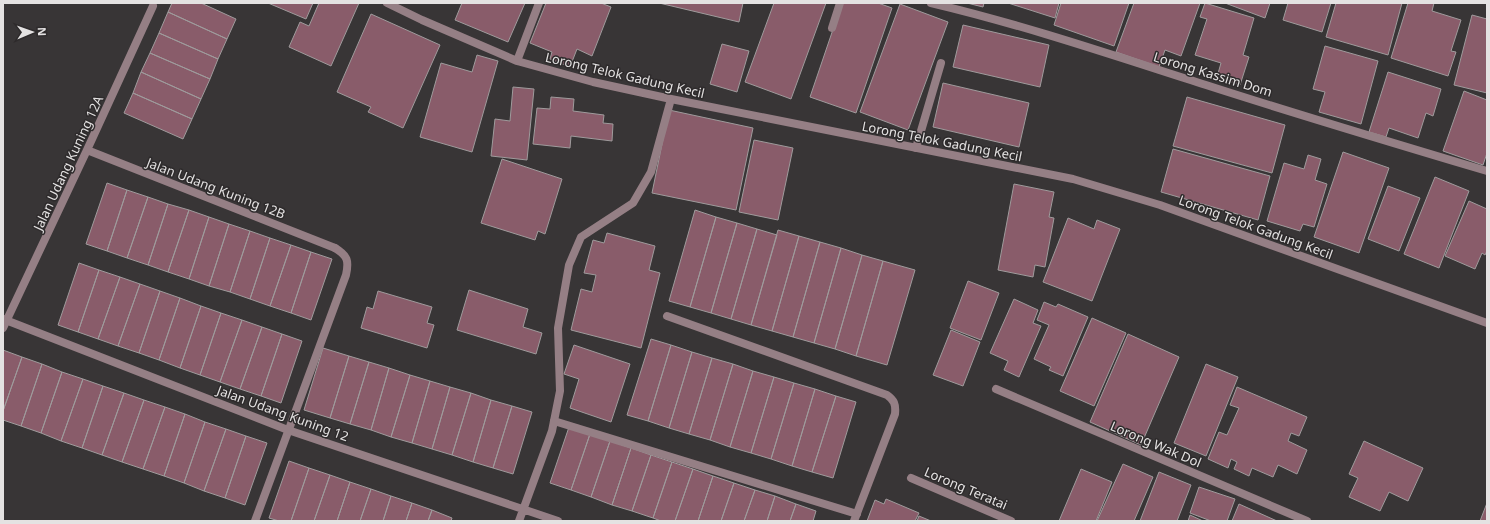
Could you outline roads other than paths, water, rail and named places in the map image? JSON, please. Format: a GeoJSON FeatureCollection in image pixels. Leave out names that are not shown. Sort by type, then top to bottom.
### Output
{"type":"FeatureCollection","features":[{"type":"Feature","properties":{"kind":"street","name":"Lorong Telok Gadung Kecil"},"geometry":{"type":"LineString","coordinates":[[388,3],[422,20],[517,61],[593,82],[1073,180],[1160,205],[1487,323]]}},
{"type":"Feature","properties":{"kind":"street"},"geometry":{"type":"LineString","coordinates":[[517,61],[539,3]]}},
{"type":"Feature","properties":{"kind":"street"},"geometry":{"type":"LineString","coordinates":[[832,28],[840,3]]}},
{"type":"Feature","properties":{"kind":"street","name":"Lorong Kassim Dom"},"geometry":{"type":"LineString","coordinates":[[931,3],[1044,34],[1487,171]]}},
{"type":"Feature","properties":{"kind":"street","name":"Jalan Udang Kuning 12A"},"geometry":{"type":"LineString","coordinates":[[4,323],[87,150],[153,6]]}},
{"type":"Feature","properties":{"kind":"street"},"geometry":{"type":"LineString","coordinates":[[916,148],[941,63]]}},
{"type":"Feature","properties":{"kind":"street"},"geometry":{"type":"LineString","coordinates":[[519,521],[552,431],[560,391],[558,328],[569,265],[582,237],[633,203],[651,172],[671,99]]}},
{"type":"Feature","properties":{"kind":"street","name":"Jalan Udang Kuning 12B"},"geometry":{"type":"LineString","coordinates":[[87,150],[335,248],[344,254],[347,260],[346,276],[288,430]]}},
{"type":"Feature","properties":{"kind":"street"},"geometry":{"type":"LineString","coordinates":[[554,421],[856,517],[895,414],[896,406],[892,400],[886,395],[667,316]]}},
{"type":"Feature","properties":{"kind":"street","name":"Jalan Udang Kuning 12"},"geometry":{"type":"LineString","coordinates":[[4,323],[288,430],[558,521]]}},
{"type":"Feature","properties":{"kind":"street","name":"Lorong Wak Dol"},"geometry":{"type":"LineString","coordinates":[[996,389],[1307,521]]}},
{"type":"Feature","properties":{"kind":"street"},"geometry":{"type":"LineString","coordinates":[[255,521],[288,430]]}},
{"type":"Feature","properties":{"kind":"street","name":"Lorong Teratai"},"geometry":{"type":"LineString","coordinates":[[911,478],[1011,521]]}}]}
